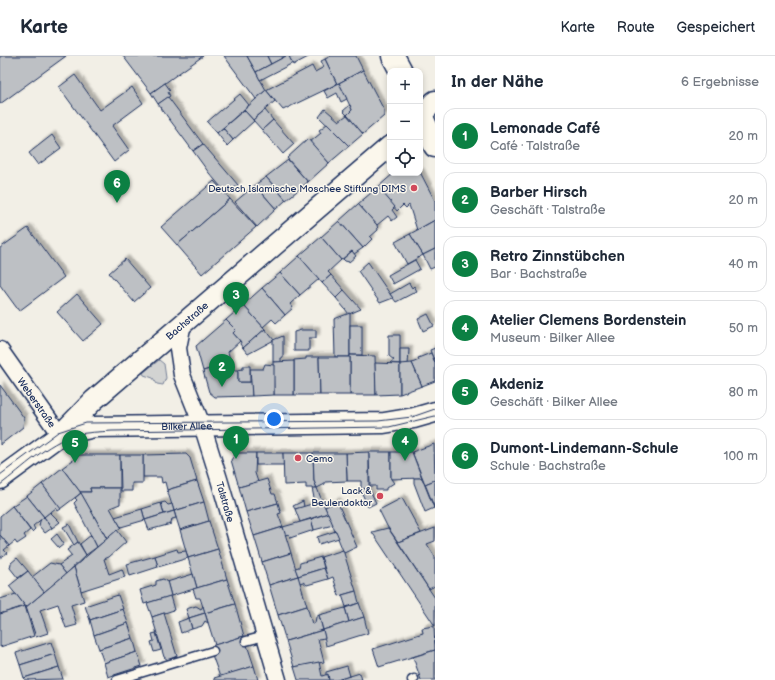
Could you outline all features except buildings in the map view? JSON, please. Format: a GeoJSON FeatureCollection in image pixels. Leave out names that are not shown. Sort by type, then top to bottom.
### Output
{"type":"FeatureCollection","features":[{"type":"Feature","properties":{"kind":"main road"},"geometry":{"type":"LineString","coordinates":[[393,56],[399,68]]}},
{"type":"Feature","properties":{"kind":"main road"},"geometry":{"type":"LineString","coordinates":[[424,111],[435,146]]}},
{"type":"Feature","properties":{"kind":"street","name":"Bachstraße"},"geometry":{"type":"LineString","coordinates":[[60,435],[94,400],[387,149]]}},
{"type":"Feature","properties":{"kind":"street","name":"Talstraße"},"geometry":{"type":"LineString","coordinates":[[183,323],[179,342],[180,367],[202,425],[278,680]]}},
{"type":"Feature","properties":{"kind":"street","name":"Weberstraße"},"geometry":{"type":"LineString","coordinates":[[0,350],[60,435]]}},
{"type":"Feature","properties":{"kind":"street","name":"Bilker Allee"},"geometry":{"type":"LineString","coordinates":[[0,479],[60,435],[94,427],[384,423],[414,418],[435,412]]}},
{"type":"Feature","properties":{"kind":"lane"},"geometry":{"type":"LineString","coordinates":[[246,641],[265,636]]}},
{"type":"Feature","properties":{"kind":"lane"},"geometry":{"type":"LineString","coordinates":[[117,680],[213,651]]}},
{"type":"Feature","properties":{"kind":"shaded area"},"geometry":{"type":"Polygon","coordinates":[[[159,360],[164,364],[166,378],[163,385],[157,384],[153,378],[144,375],[143,373],[159,360]]]}},
{"type":"Feature","properties":{"kind":"tram line"},"geometry":{"type":"LineString","coordinates":[[0,475],[58,432],[86,423],[378,421],[412,417],[435,409]]}},
{"type":"Feature","properties":{"kind":"tram line"},"geometry":{"type":"LineString","coordinates":[[0,485],[45,450],[65,439],[84,433],[112,431],[389,427],[435,416]]}},
{"type":"Feature","properties":{"kind":"place","name":"Deutsch Islamische Moschee Stiftung DIMS"},"geometry":{"type":"Point","coordinates":[414,188]}},
{"type":"Feature","properties":{"kind":"place","name":"Dumont-Lindemann-Schule"},"geometry":{"type":"Point","coordinates":[117,203]}},
{"type":"Feature","properties":{"kind":"place","name":"Retro Zinnstübchen"},"geometry":{"type":"Point","coordinates":[236,315]}},
{"type":"Feature","properties":{"kind":"place","name":"Barber Hirsch"},"geometry":{"type":"Point","coordinates":[222,387]}},
{"type":"Feature","properties":{"kind":"place","name":"Cemo"},"geometry":{"type":"Point","coordinates":[298,458]}},
{"type":"Feature","properties":{"kind":"place","name":"Lemonade Café"},"geometry":{"type":"Point","coordinates":[236,459]}},
{"type":"Feature","properties":{"kind":"place","name":"Atelier Clemens Bordenstein"},"geometry":{"type":"Point","coordinates":[405,461]}},
{"type":"Feature","properties":{"kind":"place","name":"Akdeniz"},"geometry":{"type":"Point","coordinates":[75,463]}},
{"type":"Feature","properties":{"kind":"place","name":"Lack & Beulendoktor"},"geometry":{"type":"Point","coordinates":[380,496]}}]}
